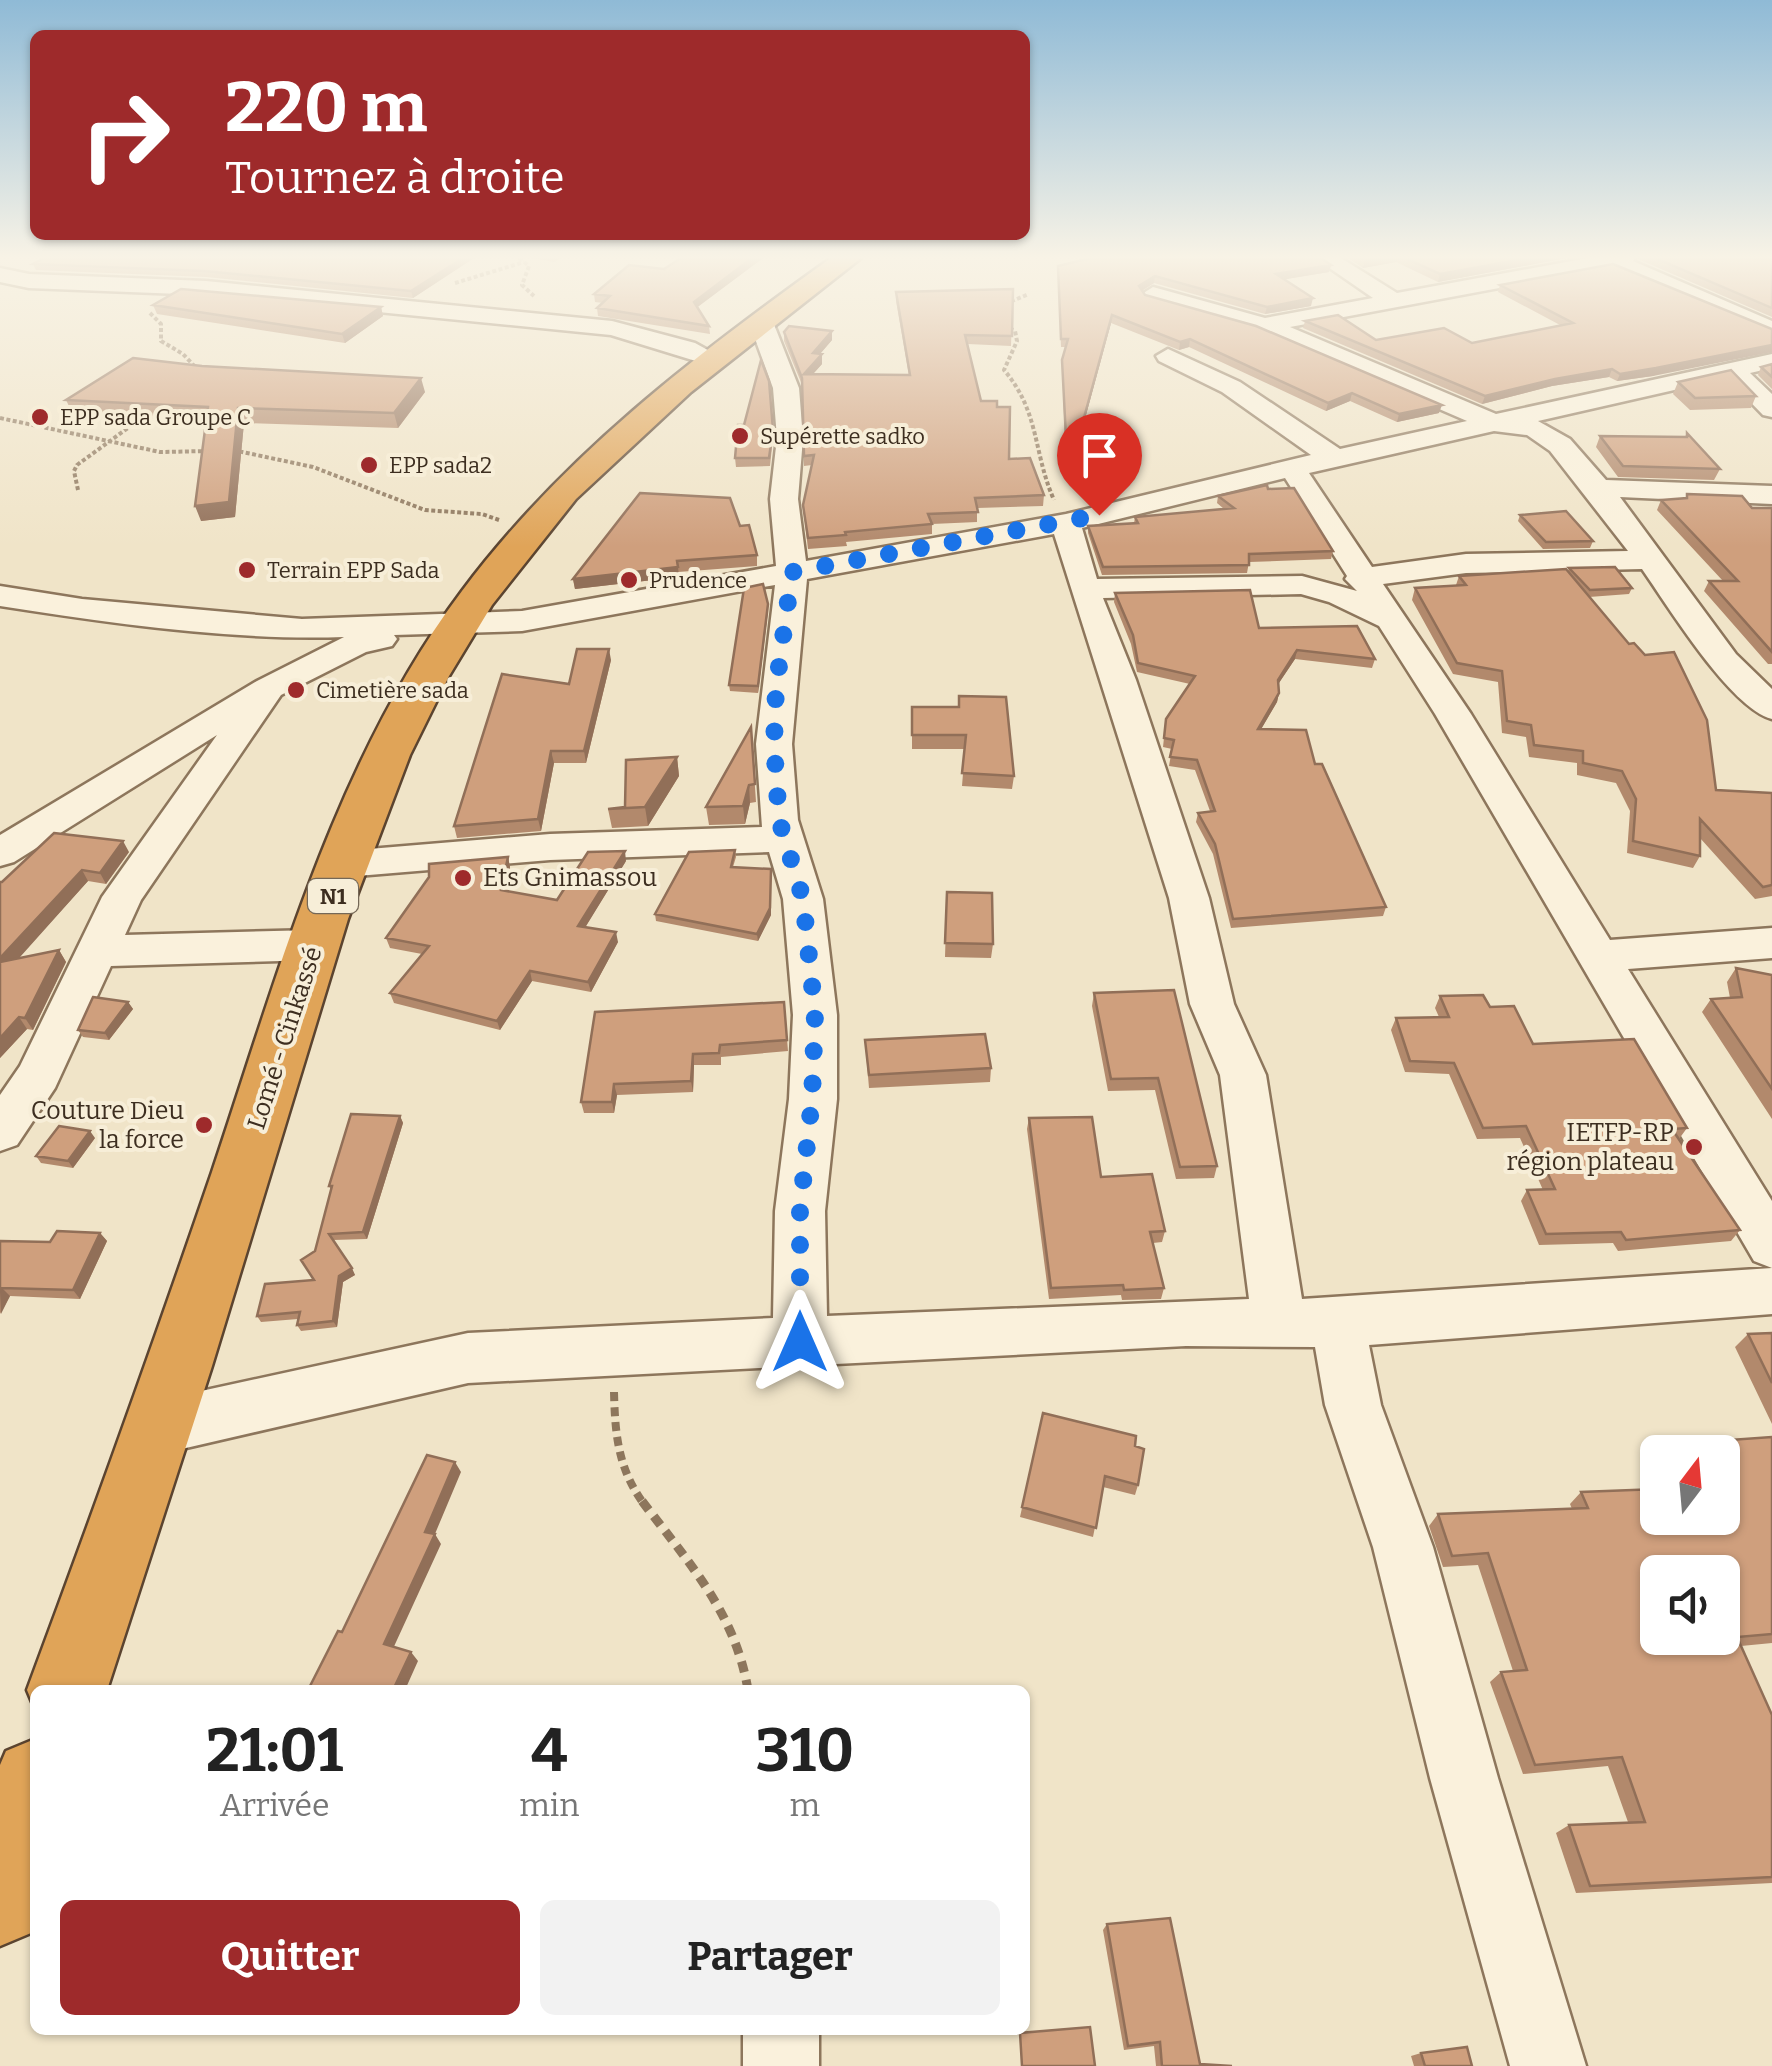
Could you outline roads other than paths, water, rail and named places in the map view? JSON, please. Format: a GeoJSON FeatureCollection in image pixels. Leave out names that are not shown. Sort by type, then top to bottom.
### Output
{"type":"FeatureCollection","features":[{"type":"Feature","properties":{"kind":"highway","name":"Lomé - Cinkassé"},"geometry":{"type":"LineString","coordinates":[[69,1685],[160,1427],[314,945],[373,780],[448,625],[604,450],[718,354]]}},
{"type":"Feature","properties":{"kind":"highway"},"geometry":{"type":"LineString","coordinates":[[0,1902],[15,1836],[30,1794]]}},
{"type":"Feature","properties":{"kind":"street"},"geometry":{"type":"LineString","coordinates":[[701,354],[712,359]]}},
{"type":"Feature","properties":{"kind":"street"},"geometry":{"type":"LineString","coordinates":[[773,354],[786,388],[790,438],[784,499],[792,572],[776,688],[774,744],[784,839],[803,899],[815,1014],[812,1099],[800,1210],[800,1342]]}},
{"type":"Feature","properties":{"kind":"street"},"geometry":{"type":"LineString","coordinates":[[1331,354],[1494,423],[1534,428],[1560,445],[1598,488],[1724,662],[1772,708]]}},
{"type":"Feature","properties":{"kind":"street"},"geometry":{"type":"LineString","coordinates":[[1168,356],[1231,387],[1310,444],[1338,458]]}},
{"type":"Feature","properties":{"kind":"street"},"geometry":{"type":"LineString","coordinates":[[0,596],[82,609],[302,629],[522,621],[1066,523],[1772,360]]}},
{"type":"Feature","properties":{"kind":"street"},"geometry":{"type":"LineString","coordinates":[[1733,370],[1772,409]]}},
{"type":"Feature","properties":{"kind":"street"},"geometry":{"type":"LineString","coordinates":[[1292,468],[1361,580],[1452,714],[1772,1246]]}},
{"type":"Feature","properties":{"kind":"street"},"geometry":{"type":"LineString","coordinates":[[1598,488],[1772,495]]}},
{"type":"Feature","properties":{"kind":"street"},"geometry":{"type":"LineString","coordinates":[[1066,523],[1084,589],[1119,680],[1189,898],[1212,1004],[1244,1076],[1279,1324]]}},
{"type":"Feature","properties":{"kind":"street"},"geometry":{"type":"LineString","coordinates":[[1361,580],[1391,572],[1509,561],[1647,560]]}},
{"type":"Feature","properties":{"kind":"street"},"geometry":{"type":"LineString","coordinates":[[1084,589],[1302,585],[1340,595],[1388,620]]}},
{"type":"Feature","properties":{"kind":"street"},"geometry":{"type":"LineString","coordinates":[[0,853],[269,688],[356,644],[448,625]]}},
{"type":"Feature","properties":{"kind":"street"},"geometry":{"type":"LineString","coordinates":[[0,1132],[40,1074],[122,897],[269,688]]}},
{"type":"Feature","properties":{"kind":"street"},"geometry":{"type":"LineString","coordinates":[[345,864],[570,846],[784,839]]}},
{"type":"Feature","properties":{"kind":"street"},"geometry":{"type":"LineString","coordinates":[[1598,956],[1772,943]]}},
{"type":"Feature","properties":{"kind":"street"},"geometry":{"type":"LineString","coordinates":[[100,951],[314,945]]}},
{"type":"Feature","properties":{"kind":"street"},"geometry":{"type":"LineString","coordinates":[[160,1427],[468,1358],[1186,1322],[1338,1323],[1772,1291]]}},
{"type":"Feature","properties":{"kind":"street"},"geometry":{"type":"LineString","coordinates":[[1338,1323],[1353,1405],[1403,1547],[1464,1778],[1548,2066]]}},
{"type":"Feature","properties":{"kind":"street"},"geometry":{"type":"LineString","coordinates":[[780,2066],[781,2035]]}},
{"type":"Feature","properties":{"kind":"place","name":"EPP sada Groupe C"},"geometry":{"type":"Point","coordinates":[40,417]}},
{"type":"Feature","properties":{"kind":"place","name":"Supérette sadko"},"geometry":{"type":"Point","coordinates":[740,436]}},
{"type":"Feature","properties":{"kind":"place","name":"EPP sada2"},"geometry":{"type":"Point","coordinates":[369,465]}},
{"type":"Feature","properties":{"kind":"place","name":"Terrain EPP Sada"},"geometry":{"type":"Point","coordinates":[247,570]}},
{"type":"Feature","properties":{"kind":"place","name":"Prudence"},"geometry":{"type":"Point","coordinates":[629,580]}},
{"type":"Feature","properties":{"kind":"place","name":"Cimetière sada"},"geometry":{"type":"Point","coordinates":[296,690]}},
{"type":"Feature","properties":{"kind":"place","name":"Ets Gnimassou"},"geometry":{"type":"Point","coordinates":[463,878]}},
{"type":"Feature","properties":{"kind":"place","name":"Couture Dieu la force"},"geometry":{"type":"Point","coordinates":[204,1125]}},
{"type":"Feature","properties":{"kind":"place","name":"IETFP-RP région plateau"},"geometry":{"type":"Point","coordinates":[1694,1147]}}]}
